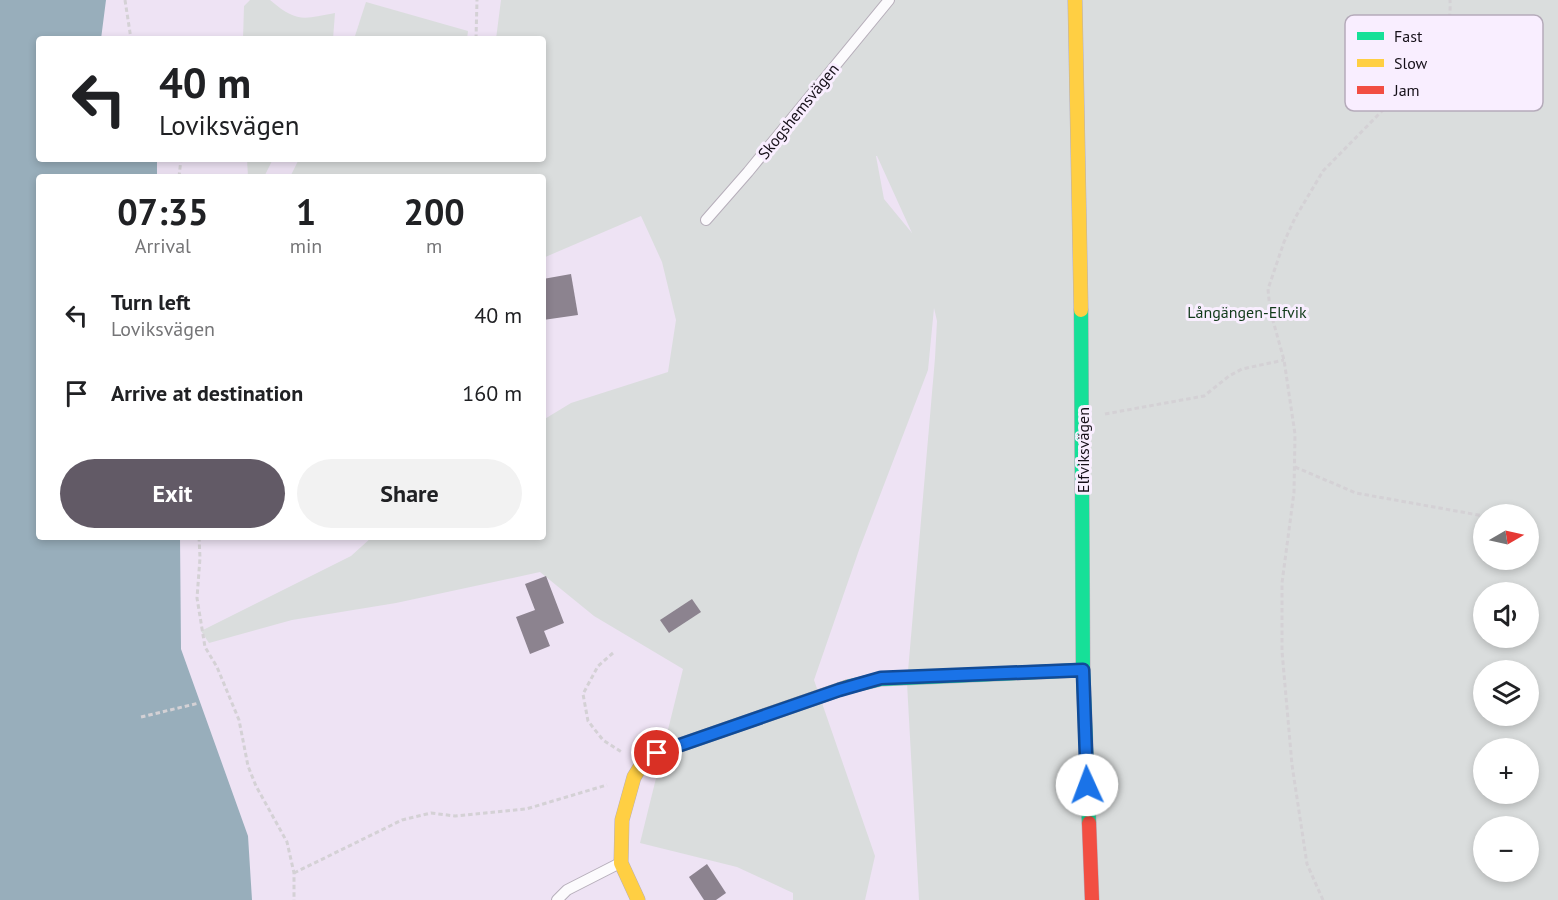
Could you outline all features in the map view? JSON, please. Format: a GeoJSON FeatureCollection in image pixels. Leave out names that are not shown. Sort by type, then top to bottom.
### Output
{"type":"FeatureCollection","features":[{"type":"Feature","properties":{"kind":"street","name":"Elfviksvägen"},"geometry":{"type":"LineString","coordinates":[[1074,0],[1083,419],[1083,670],[1092,900]]}},
{"type":"Feature","properties":{"kind":"street"},"geometry":{"type":"LineString","coordinates":[[638,900],[621,862],[622,820],[634,777],[642,764],[657,753],[839,690],[881,678],[1083,670]]}},
{"type":"Feature","properties":{"kind":"lane","name":"Skogshemsvägen"},"geometry":{"type":"LineString","coordinates":[[706,220],[889,0]]}},
{"type":"Feature","properties":{"kind":"lane"},"geometry":{"type":"LineString","coordinates":[[557,900],[567,890],[621,862]]}},
{"type":"Feature","properties":{"kind":"path"},"geometry":{"type":"LineString","coordinates":[[125,0],[131,36]]}},
{"type":"Feature","properties":{"kind":"path"},"geometry":{"type":"LineString","coordinates":[[476,36],[477,0]]}},
{"type":"Feature","properties":{"kind":"path"},"geometry":{"type":"LineString","coordinates":[[1450,0],[1451,15]]}},
{"type":"Feature","properties":{"kind":"path"},"geometry":{"type":"LineString","coordinates":[[1323,900],[1307,864],[1292,765],[1282,651],[1282,583],[1294,492],[1295,434],[1284,360],[1270,310],[1268,289],[1295,218],[1323,171],[1382,111]]}},
{"type":"Feature","properties":{"kind":"path"},"geometry":{"type":"LineString","coordinates":[[1083,419],[1204,396],[1229,376],[1242,369],[1284,360]]}},
{"type":"Feature","properties":{"kind":"path"},"geometry":{"type":"LineString","coordinates":[[1295,467],[1356,493],[1473,514]]}},
{"type":"Feature","properties":{"kind":"path"},"geometry":{"type":"LineString","coordinates":[[199,540],[197,598],[205,648],[217,667],[239,720],[252,776],[287,842],[294,873],[294,900]]}},
{"type":"Feature","properties":{"kind":"path"},"geometry":{"type":"LineString","coordinates":[[613,653],[598,666],[583,694],[588,721],[603,740],[642,764]]}},
{"type":"Feature","properties":{"kind":"path"},"geometry":{"type":"LineString","coordinates":[[141,717],[199,703]]}},
{"type":"Feature","properties":{"kind":"path"},"geometry":{"type":"LineString","coordinates":[[294,873],[402,820],[430,813],[455,816],[526,809],[634,777]]}},
{"type":"Feature","properties":{"kind":"green space"},"geometry":{"type":"Polygon","coordinates":[[[250,0],[270,0],[294,16],[307,18],[335,13],[333,36],[243,36],[244,6],[250,0]]]}},
{"type":"Feature","properties":{"kind":"green space","name":"Långängen-Elfvik"},"geometry":{"type":"Polygon","coordinates":[[[501,0],[1558,0],[1558,900],[919,900],[907,683],[935,358],[937,321],[934,308],[928,370],[859,550],[814,680],[875,856],[865,900],[793,900],[793,893],[737,867],[640,843],[683,669],[594,616],[540,572],[396,603],[292,620],[209,643],[201,631],[351,556],[369,540],[546,540],[546,418],[571,403],[668,372],[676,320],[662,262],[641,216],[546,257],[546,174],[292,174],[298,162],[546,162],[546,36],[496,36],[501,0]],[[877,156],[884,199],[912,233],[877,156]]]}},
{"type":"Feature","properties":{"kind":"green space"},"geometry":{"type":"Polygon","coordinates":[[[366,2],[468,31],[467,36],[355,36],[366,2]]]}},
{"type":"Feature","properties":{"kind":"green space"},"geometry":{"type":"Polygon","coordinates":[[[247,162],[272,162],[266,174],[248,174],[247,162]]]}},
{"type":"Feature","properties":{"kind":"water"},"geometry":{"type":"Polygon","coordinates":[[[0,0],[106,0],[101,36],[36,36],[36,162],[157,162],[157,174],[36,174],[36,540],[180,540],[181,649],[248,836],[252,900],[0,900],[0,0]]]}},
{"type":"Feature","properties":{"kind":"building"},"geometry":{"type":"Polygon","coordinates":[[[571,274],[578,315],[546,320],[546,278],[571,274]]]}},
{"type":"Feature","properties":{"kind":"building"},"geometry":{"type":"Polygon","coordinates":[[[546,576],[564,623],[544,631],[550,646],[530,654],[516,617],[535,610],[525,584],[546,576]]]}},
{"type":"Feature","properties":{"kind":"building"},"geometry":{"type":"Polygon","coordinates":[[[692,599],[701,612],[669,633],[660,620],[692,599]]]}},
{"type":"Feature","properties":{"kind":"building"},"geometry":{"type":"Polygon","coordinates":[[[707,864],[726,893],[716,900],[704,900],[689,877],[707,864]]]}},
{"type":"Feature","properties":{"kind":"traffic: fast"},"geometry":{"type":"LineString","coordinates":[[1081,310],[1083,670],[1089,823]]}},
{"type":"Feature","properties":{"kind":"traffic: fast"},"geometry":{"type":"LineString","coordinates":[[847,687],[881,679],[1083,670]]}},
{"type":"Feature","properties":{"kind":"traffic: slow"},"geometry":{"type":"LineString","coordinates":[[1075,0],[1081,310]]}},
{"type":"Feature","properties":{"kind":"traffic: slow"},"geometry":{"type":"LineString","coordinates":[[638,900],[621,863],[622,820],[634,777],[642,764],[657,753],[847,687]]}},
{"type":"Feature","properties":{"kind":"traffic: jam"},"geometry":{"type":"LineString","coordinates":[[1089,823],[1092,900]]}},
{"type":"Feature","properties":{"kind":"route"},"geometry":{"type":"LineString","coordinates":[[657,753],[839,690],[881,678],[1083,670],[1087,785]]}}]}
